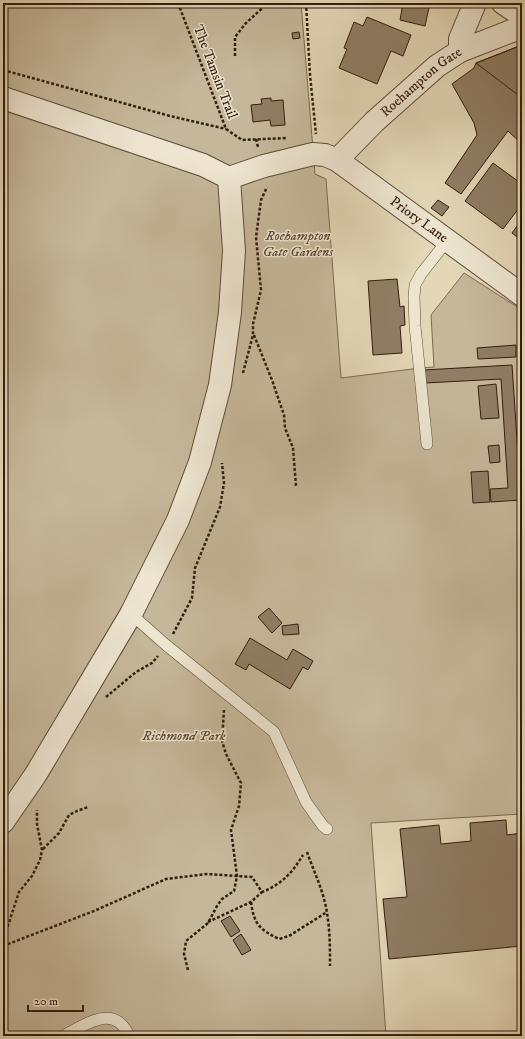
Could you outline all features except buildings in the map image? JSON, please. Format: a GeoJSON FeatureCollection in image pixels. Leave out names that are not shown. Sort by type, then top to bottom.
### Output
{"type":"FeatureCollection","features":[{"type":"Feature","properties":{"kind":"street"},"geometry":{"type":"LineString","coordinates":[[460,51],[460,39],[475,3]]}},
{"type":"Feature","properties":{"kind":"street"},"geometry":{"type":"LineString","coordinates":[[503,3],[522,16]]}},
{"type":"Feature","properties":{"kind":"street","name":"Roehampton Gate"},"geometry":{"type":"LineString","coordinates":[[337,160],[374,122],[431,71],[460,51],[522,27]]}},
{"type":"Feature","properties":{"kind":"street"},"geometry":{"type":"LineString","coordinates":[[3,98],[203,165],[230,178],[314,146]]}},
{"type":"Feature","properties":{"kind":"street","name":"Priory Lane"},"geometry":{"type":"LineString","coordinates":[[314,146],[325,155],[337,160],[522,295]]}},
{"type":"Feature","properties":{"kind":"street"},"geometry":{"type":"LineString","coordinates":[[3,822],[36,774],[132,614],[178,520],[200,462],[220,384],[230,312],[234,251],[230,178]]}},
{"type":"Feature","properties":{"kind":"lane"},"geometry":{"type":"LineString","coordinates":[[427,444],[415,326],[415,285],[421,274],[447,241]]}},
{"type":"Feature","properties":{"kind":"lane"},"geometry":{"type":"LineString","coordinates":[[132,614],[274,732],[306,802],[323,826],[327,829]]}},
{"type":"Feature","properties":{"kind":"lane"},"geometry":{"type":"LineString","coordinates":[[63,1036],[99,1019],[111,1017],[120,1022],[127,1030],[129,1036]]}},
{"type":"Feature","properties":{"kind":"path","name":"The Tamsin Trail"},"geometry":{"type":"LineString","coordinates":[[178,3],[226,129],[242,140],[291,138]]}},
{"type":"Feature","properties":{"kind":"path"},"geometry":{"type":"LineString","coordinates":[[235,56],[235,37],[246,23],[268,3]]}},
{"type":"Feature","properties":{"kind":"path"},"geometry":{"type":"LineString","coordinates":[[306,3],[314,146]]}},
{"type":"Feature","properties":{"kind":"path"},"geometry":{"type":"LineString","coordinates":[[3,70],[170,116],[226,129]]}},
{"type":"Feature","properties":{"kind":"path"},"geometry":{"type":"LineString","coordinates":[[256,139],[259,150]]}},
{"type":"Feature","properties":{"kind":"path"},"geometry":{"type":"LineString","coordinates":[[261,200],[269,183]]}},
{"type":"Feature","properties":{"kind":"path"},"geometry":{"type":"LineString","coordinates":[[254,335],[284,415],[285,428],[293,448],[296,486]]}},
{"type":"Feature","properties":{"kind":"path"},"geometry":{"type":"LineString","coordinates":[[208,923],[222,899],[234,891],[237,876],[231,830],[239,806],[241,783],[226,754],[222,740],[224,692]]}},
{"type":"Feature","properties":{"kind":"path"},"geometry":{"type":"LineString","coordinates":[[42,850],[59,832],[69,815],[88,808]]}},
{"type":"Feature","properties":{"kind":"path"},"geometry":{"type":"LineString","coordinates":[[308,852],[327,912],[330,966]]}},
{"type":"Feature","properties":{"kind":"path"},"geometry":{"type":"LineString","coordinates":[[188,970],[184,954],[186,941],[208,923],[251,902],[262,892],[275,887],[290,874],[303,855]]}},
{"type":"Feature","properties":{"kind":"path"},"geometry":{"type":"LineString","coordinates":[[3,946],[94,911],[166,879],[207,874],[252,877],[262,892]]}},
{"type":"Feature","properties":{"kind":"path"},"geometry":{"type":"LineString","coordinates":[[251,902],[253,917],[262,931],[278,939],[289,936],[327,912]]}},
{"type":"Feature","properties":{"kind":"green space","name":"Richmond Park"},"geometry":{"type":"Polygon","coordinates":[[[3,3],[301,3],[315,174],[326,179],[341,378],[434,367],[431,315],[464,273],[522,310],[522,814],[371,823],[386,1036],[3,1036],[3,3]]]}},
{"type":"Feature","properties":{"kind":"park label","name":"Roehampton Gate Gardens"},"geometry":{"type":"Point","coordinates":[298,244]}}]}
